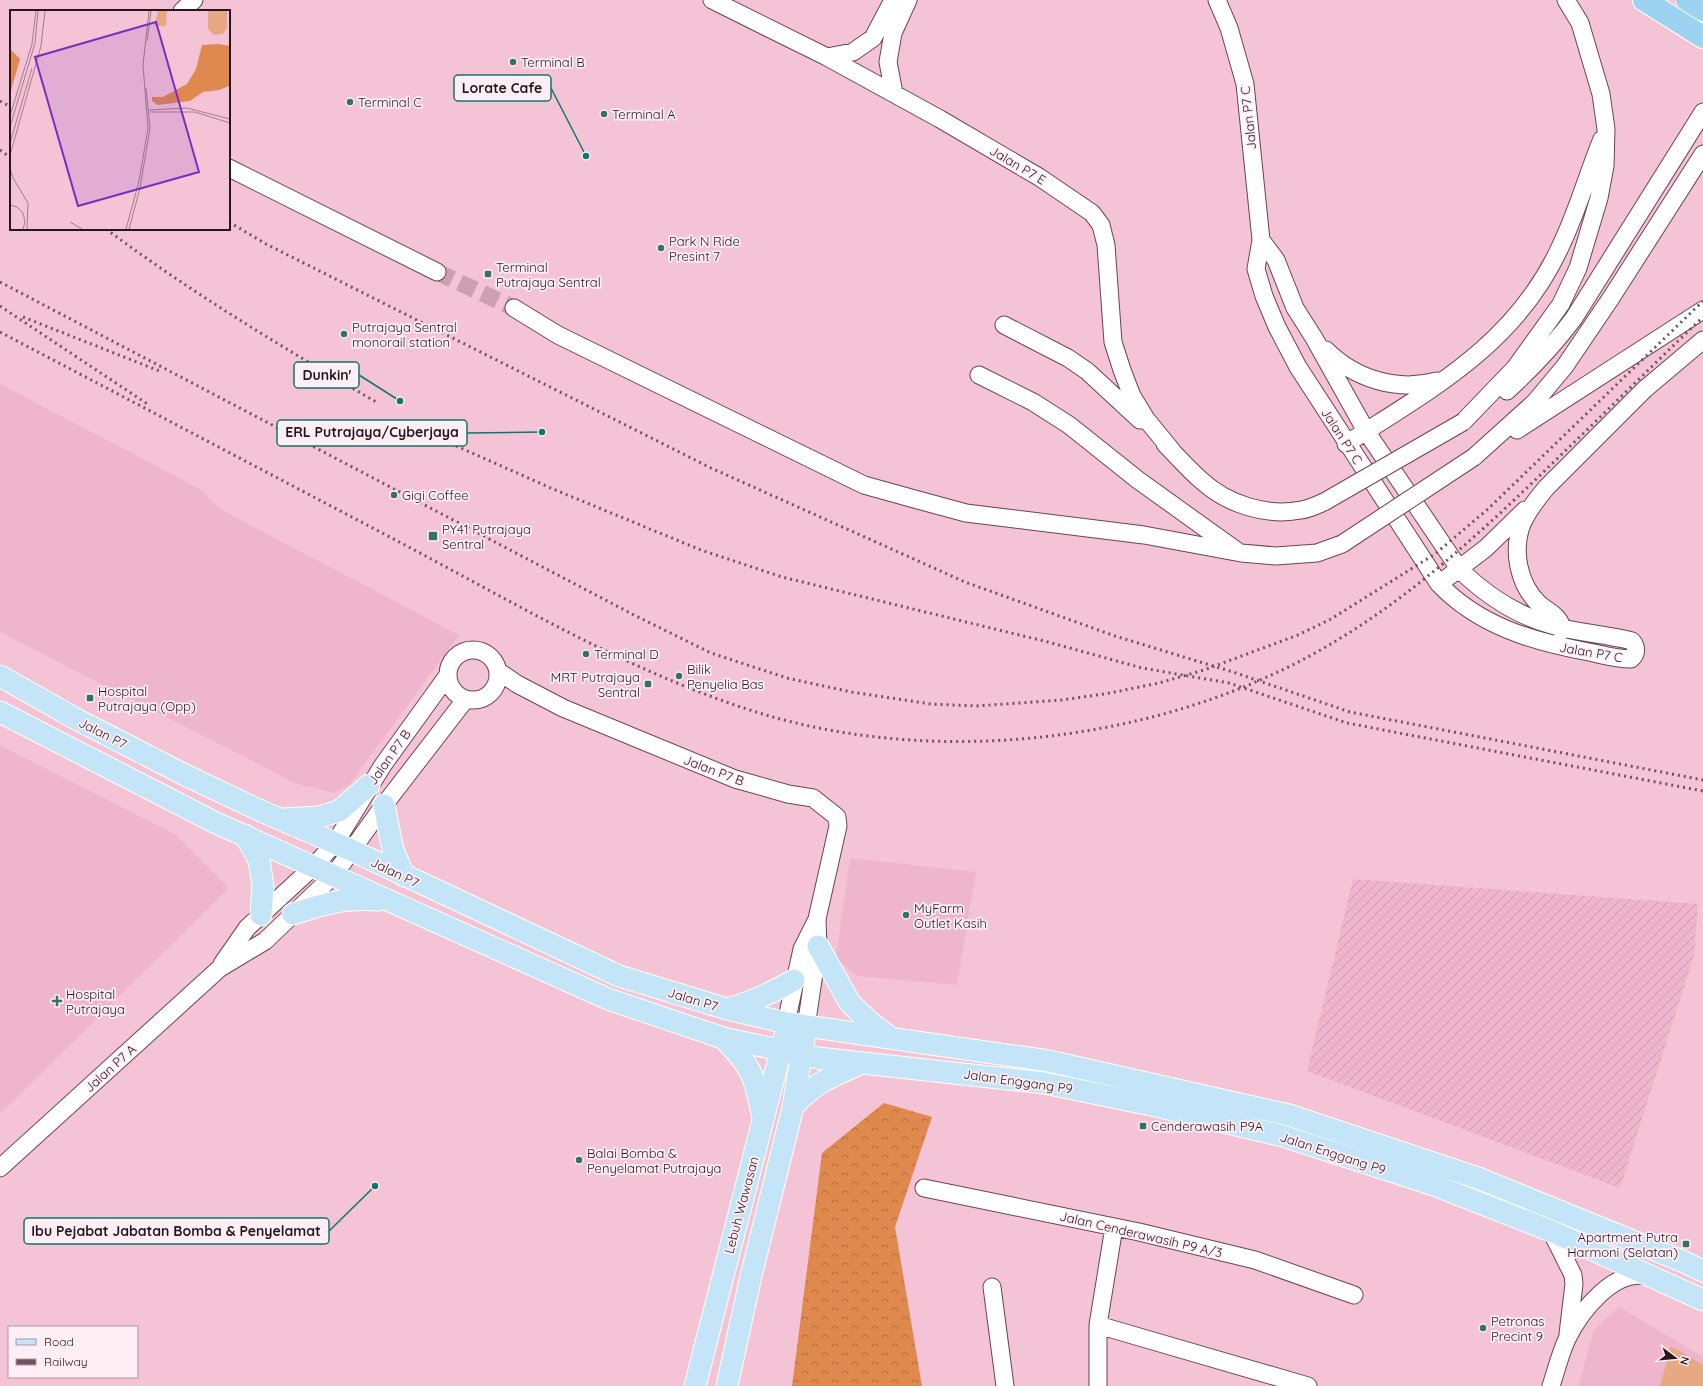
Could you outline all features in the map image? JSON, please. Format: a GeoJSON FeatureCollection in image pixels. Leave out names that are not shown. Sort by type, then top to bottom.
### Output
{"type":"FeatureCollection","features":[{"type":"Feature","properties":{"kind":"highway"},"geometry":{"type":"LineString","coordinates":[[1644,0],[1703,37]]}},
{"type":"Feature","properties":{"kind":"highway"},"geometry":{"type":"LineString","coordinates":[[1687,0],[1703,10]]}},
{"type":"Feature","properties":{"kind":"main road","name":"Jalan P7"},"geometry":{"type":"LineString","coordinates":[[0,676],[99,731],[182,774],[343,847],[619,976],[727,1009],[796,1025],[893,1039]]}},
{"type":"Feature","properties":{"kind":"main road","name":"Jalan P7"},"geometry":{"type":"LineString","coordinates":[[0,712],[216,823],[608,999],[723,1038],[782,1050]]}},
{"type":"Feature","properties":{"kind":"main road"},"geometry":{"type":"LineString","coordinates":[[279,819],[319,817],[339,811],[369,786]]}},
{"type":"Feature","properties":{"kind":"main road"},"geometry":{"type":"LineString","coordinates":[[384,805],[393,850],[404,876]]}},
{"type":"Feature","properties":{"kind":"main road"},"geometry":{"type":"LineString","coordinates":[[245,835],[259,860],[263,885],[261,915]]}},
{"type":"Feature","properties":{"kind":"main road"},"geometry":{"type":"LineString","coordinates":[[293,914],[332,901],[353,898],[392,901]]}},
{"type":"Feature","properties":{"kind":"main road"},"geometry":{"type":"LineString","coordinates":[[818,946],[850,1003],[871,1023],[893,1039]]}},
{"type":"Feature","properties":{"kind":"main road"},"geometry":{"type":"LineString","coordinates":[[727,1009],[752,1002],[794,980]]}},
{"type":"Feature","properties":{"kind":"main road","name":"Lebuh Wawasan"},"geometry":{"type":"LineString","coordinates":[[695,1386],[763,1118],[782,1050],[796,1025]]}},
{"type":"Feature","properties":{"kind":"main road","name":"Lebuh Wawasan"},"geometry":{"type":"LineString","coordinates":[[728,1382],[751,1276],[793,1107],[802,1053],[796,1025]]}},
{"type":"Feature","properties":{"kind":"main road"},"geometry":{"type":"LineString","coordinates":[[723,1038],[747,1063],[754,1077],[763,1118]]}},
{"type":"Feature","properties":{"kind":"main road","name":"Jalan Enggang P9"},"geometry":{"type":"LineString","coordinates":[[893,1039],[1049,1061],[1289,1115],[1478,1178],[1703,1271]]}},
{"type":"Feature","properties":{"kind":"main road","name":"Jalan Enggang P9"},"geometry":{"type":"LineString","coordinates":[[782,1050],[802,1053],[818,1058],[1044,1082],[1156,1106],[1283,1136],[1434,1185],[1551,1231],[1703,1300]]}},
{"type":"Feature","properties":{"kind":"main road"},"geometry":{"type":"LineString","coordinates":[[793,1107],[820,1081],[862,1063]]}},
{"type":"Feature","properties":{"kind":"street"},"geometry":{"type":"LineString","coordinates":[[183,10],[194,0]]}},
{"type":"Feature","properties":{"kind":"street","name":"Jalan P7 E"},"geometry":{"type":"LineString","coordinates":[[712,0],[827,56],[894,93],[1039,177],[1092,213],[1101,225],[1107,258],[1113,342],[1122,370],[1132,396],[1146,419],[1173,452]]}},
{"type":"Feature","properties":{"kind":"street"},"geometry":{"type":"LineString","coordinates":[[827,56],[853,52],[873,38],[893,0]]}},
{"type":"Feature","properties":{"kind":"street"},"geometry":{"type":"LineString","coordinates":[[894,93],[888,62],[893,33],[908,0]]}},
{"type":"Feature","properties":{"kind":"street","name":"Jalan P7 C"},"geometry":{"type":"LineString","coordinates":[[1217,0],[1229,28],[1245,84],[1261,240],[1256,269],[1277,327],[1298,367],[1346,444],[1439,584],[1454,600],[1474,614],[1503,629],[1555,646],[1631,659],[1634,656],[1636,649],[1632,641],[1561,628],[1535,620],[1511,608],[1476,585],[1460,570],[1366,431],[1314,338],[1295,308],[1276,260],[1261,240]]}},
{"type":"Feature","properties":{"kind":"street"},"geometry":{"type":"LineString","coordinates":[[1463,422],[1515,368],[1561,304],[1578,268],[1600,198],[1606,166],[1606,129],[1601,94],[1580,23],[1566,0]]}},
{"type":"Feature","properties":{"kind":"street"},"geometry":{"type":"LineString","coordinates":[[1004,325],[1068,358],[1087,371],[1173,452],[1202,482],[1225,498],[1245,506],[1270,511],[1301,510],[1324,502],[1463,422],[1507,391],[1534,367],[1558,340],[1574,318],[1703,112]]}},
{"type":"Feature","properties":{"kind":"street"},"geometry":{"type":"LineString","coordinates":[[1346,444],[1456,373],[1504,330],[1542,280],[1562,244],[1606,129]]}},
{"type":"Feature","properties":{"kind":"street"},"geometry":{"type":"LineString","coordinates":[[1474,457],[1535,402],[1565,366],[1612,298],[1703,154]]}},
{"type":"Feature","properties":{"kind":"street"},"geometry":{"type":"LineString","coordinates":[[230,168],[437,272]]}},
{"type":"Feature","properties":{"kind":"street"},"geometry":{"type":"LineString","coordinates":[[514,308],[558,335],[864,485],[966,513],[1144,535],[1240,553],[1276,556],[1317,553],[1342,544],[1474,457],[1703,310]]}},
{"type":"Feature","properties":{"kind":"street"},"geometry":{"type":"LineString","coordinates":[[1314,338],[1338,362],[1381,382],[1395,385],[1414,386],[1436,382],[1456,373]]}},
{"type":"Feature","properties":{"kind":"street"},"geometry":{"type":"LineString","coordinates":[[1439,584],[1460,570],[1486,548],[1645,389],[1703,340]]}},
{"type":"Feature","properties":{"kind":"street"},"geometry":{"type":"LineString","coordinates":[[979,375],[1033,402],[1069,425],[1138,480],[1240,553]]}},
{"type":"Feature","properties":{"kind":"street"},"geometry":{"type":"LineString","coordinates":[[1546,488],[1533,504],[1522,523],[1517,540],[1521,574],[1529,592],[1539,604],[1558,619],[1561,628],[1555,646]]}},
{"type":"Feature","properties":{"kind":"street","name":"Jalan P7 B"},"geometry":{"type":"LineString","coordinates":[[343,847],[369,786],[448,675],[451,662],[460,653],[470,650],[481,651],[491,656],[498,671],[517,684],[563,708],[735,779],[788,794],[813,798],[837,817],[838,826],[817,919],[802,949],[794,980],[796,1025]]}},
{"type":"Feature","properties":{"kind":"street"},"geometry":{"type":"LineString","coordinates":[[448,675],[448,681],[454,693],[465,700],[475,701],[489,695],[493,691],[498,682],[498,671]]}},
{"type":"Feature","properties":{"kind":"street","name":"Jalan P7 B"},"geometry":{"type":"LineString","coordinates":[[343,847],[384,805],[465,700]]}},
{"type":"Feature","properties":{"kind":"street","name":"Jalan P7 A"},"geometry":{"type":"LineString","coordinates":[[220,968],[247,928],[314,866],[343,847]]}},
{"type":"Feature","properties":{"kind":"street","name":"Jalan P7 A"},"geometry":{"type":"LineString","coordinates":[[0,1168],[220,968],[265,941],[334,875],[343,847]]}},
{"type":"Feature","properties":{"kind":"street","name":"Jalan P7 B"},"geometry":{"type":"LineString","coordinates":[[796,1025],[818,946],[817,919]]}},
{"type":"Feature","properties":{"kind":"street","name":"Jalan Cenderawasih P9 A/3"},"geometry":{"type":"LineString","coordinates":[[924,1188],[1114,1227],[1255,1260],[1354,1294]]}},
{"type":"Feature","properties":{"kind":"street"},"geometry":{"type":"LineString","coordinates":[[1098,1386],[1098,1325],[1114,1227]]}},
{"type":"Feature","properties":{"kind":"street"},"geometry":{"type":"LineString","coordinates":[[1551,1231],[1573,1274],[1574,1284],[1568,1338],[1551,1386]]}},
{"type":"Feature","properties":{"kind":"street"},"geometry":{"type":"LineString","coordinates":[[1568,1338],[1589,1306],[1604,1290],[1624,1278],[1641,1275],[1659,1280]]}},
{"type":"Feature","properties":{"kind":"street"},"geometry":{"type":"LineString","coordinates":[[992,1287],[1005,1386]]}},
{"type":"Feature","properties":{"kind":"street"},"geometry":{"type":"LineString","coordinates":[[1098,1325],[1308,1386]]}},
{"type":"Feature","properties":{"kind":"shaded area"},"geometry":{"type":"Polygon","coordinates":[[[0,384],[200,489],[218,508],[459,635],[349,785],[334,793],[297,784],[0,632],[0,384]]]}},
{"type":"Feature","properties":{"kind":"shaded area","name":"Hospital Putrajaya"},"geometry":{"type":"Polygon","coordinates":[[[0,745],[176,835],[229,888],[0,1114],[0,745]]]}},
{"type":"Feature","properties":{"kind":"shaded area","name":"MyFarm Outlet Kasih"},"geometry":{"type":"Polygon","coordinates":[[[850,858],[976,872],[957,985],[856,976],[836,958],[850,858]]]}},
{"type":"Feature","properties":{"kind":"shaded area"},"geometry":{"type":"Polygon","coordinates":[[[1353,879],[1698,904],[1694,956],[1620,1188],[1307,1071],[1353,879]]]}},
{"type":"Feature","properties":{"kind":"shaded area"},"geometry":{"type":"Polygon","coordinates":[[[1619,1307],[1703,1357],[1703,1386],[1578,1386],[1594,1330],[1619,1307]]]}},
{"type":"Feature","properties":{"kind":"shaded area"},"geometry":{"type":"Polygon","coordinates":[[[1671,1346],[1703,1365],[1703,1386],[1660,1386],[1671,1346]]]}},
{"type":"Feature","properties":{"kind":"green space"},"geometry":{"type":"Polygon","coordinates":[[[884,1103],[932,1117],[895,1227],[922,1386],[792,1386],[822,1153],[884,1103]]]}},
{"type":"Feature","properties":{"kind":"tunnel"},"geometry":{"type":"LineString","coordinates":[[437,272],[514,308]]}},
{"type":"Feature","properties":{"kind":"railway"},"geometry":{"type":"LineString","coordinates":[[0,101],[10,106]]}},
{"type":"Feature","properties":{"kind":"railway"},"geometry":{"type":"LineString","coordinates":[[0,150],[10,157]]}},
{"type":"Feature","properties":{"kind":"railway"},"geometry":{"type":"LineString","coordinates":[[230,223],[266,244],[711,468],[965,582],[1115,636],[1233,672],[1350,712],[1703,780]]}},
{"type":"Feature","properties":{"kind":"railway"},"geometry":{"type":"LineString","coordinates":[[107,230],[172,276],[239,320],[378,403]]}},
{"type":"Feature","properties":{"kind":"railway"},"geometry":{"type":"LineString","coordinates":[[0,282],[634,615],[711,653],[787,678],[851,692],[931,704],[976,706],[1062,700],[1110,693],[1159,683],[1204,670],[1298,635],[1331,619],[1435,554],[1488,509],[1703,301]]}},
{"type":"Feature","properties":{"kind":"railway"},"geometry":{"type":"LineString","coordinates":[[0,306],[149,405]]}},
{"type":"Feature","properties":{"kind":"railway"},"geometry":{"type":"LineString","coordinates":[[23,317],[162,372]]}},
{"type":"Feature","properties":{"kind":"railway"},"geometry":{"type":"LineString","coordinates":[[0,332],[537,616],[627,661],[672,681],[766,715],[837,731],[910,740],[985,741],[1060,735],[1135,721],[1207,701],[1275,673],[1339,639],[1400,598],[1484,528],[1703,317]]}},
{"type":"Feature","properties":{"kind":"railway"},"geometry":{"type":"LineString","coordinates":[[445,441],[553,489],[701,550],[782,577],[1048,642],[1142,668],[1229,683],[1347,723],[1703,791]]}},
{"type":"Feature","properties":{"kind":"place","name":"Terminal B"},"geometry":{"type":"Point","coordinates":[513,62]}},
{"type":"Feature","properties":{"kind":"place","name":"Terminal C"},"geometry":{"type":"Point","coordinates":[350,102]}},
{"type":"Feature","properties":{"kind":"place","name":"Terminal A"},"geometry":{"type":"Point","coordinates":[604,114]}},
{"type":"Feature","properties":{"kind":"place","name":"Lorate Cafe"},"geometry":{"type":"Point","coordinates":[586,156]}},
{"type":"Feature","properties":{"kind":"place","name":"Park N Ride Presint 7"},"geometry":{"type":"Point","coordinates":[661,248]}},
{"type":"Feature","properties":{"kind":"place","name":"Terminal Putrajaya Sentral"},"geometry":{"type":"Point","coordinates":[488,274]}},
{"type":"Feature","properties":{"kind":"place","name":"Putrajaya Sentral monorail station"},"geometry":{"type":"Point","coordinates":[344,334]}},
{"type":"Feature","properties":{"kind":"place","name":"Dunkin'"},"geometry":{"type":"Point","coordinates":[400,401]}},
{"type":"Feature","properties":{"kind":"place","name":"ERL Putrajaya/Cyberjaya"},"geometry":{"type":"Point","coordinates":[542,432]}},
{"type":"Feature","properties":{"kind":"place","name":"Gigi Coffee"},"geometry":{"type":"Point","coordinates":[394,495]}},
{"type":"Feature","properties":{"kind":"place","name":"PY41 Putrajaya Sentral"},"geometry":{"type":"Point","coordinates":[433,536]}},
{"type":"Feature","properties":{"kind":"place","name":"Terminal D"},"geometry":{"type":"Point","coordinates":[586,654]}},
{"type":"Feature","properties":{"kind":"place","name":"Bilik Penyelia Bas"},"geometry":{"type":"Point","coordinates":[679,676]}},
{"type":"Feature","properties":{"kind":"place","name":"MRT Putrajaya Sentral"},"geometry":{"type":"Point","coordinates":[648,684]}},
{"type":"Feature","properties":{"kind":"place","name":"Hospital Putrajaya (Opp)"},"geometry":{"type":"Point","coordinates":[90,698]}},
{"type":"Feature","properties":{"kind":"place","name":"MyFarm Outlet Kasih"},"geometry":{"type":"Point","coordinates":[906,915]}},
{"type":"Feature","properties":{"kind":"place","name":"Hospital Putrajaya"},"geometry":{"type":"Point","coordinates":[57,1001]}},
{"type":"Feature","properties":{"kind":"place","name":"Cenderawasih P9A"},"geometry":{"type":"Point","coordinates":[1143,1126]}},
{"type":"Feature","properties":{"kind":"place","name":"Balai Bomba & Penyelamat Putrajaya"},"geometry":{"type":"Point","coordinates":[579,1160]}},
{"type":"Feature","properties":{"kind":"place","name":"Ibu Pejabat Jabatan Bomba & Penyelamat"},"geometry":{"type":"Point","coordinates":[375,1186]}},
{"type":"Feature","properties":{"kind":"place","name":"Apartment Putra Harmoni (Selatan)"},"geometry":{"type":"Point","coordinates":[1686,1244]}},
{"type":"Feature","properties":{"kind":"place","name":"Petronas Precint 9"},"geometry":{"type":"Point","coordinates":[1483,1328]}}]}
